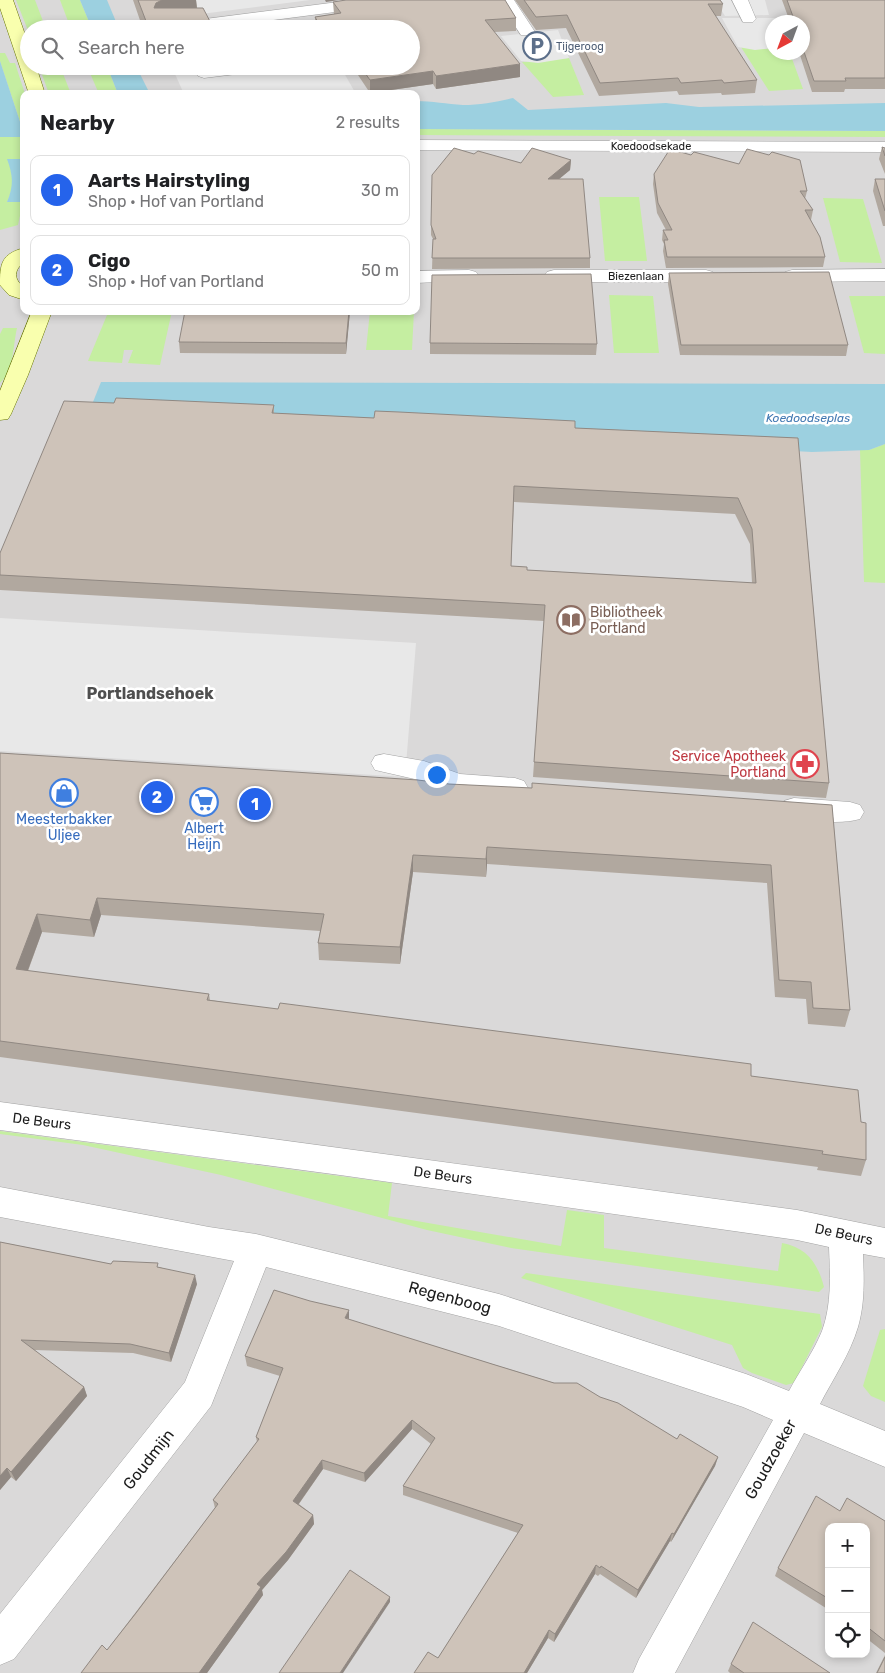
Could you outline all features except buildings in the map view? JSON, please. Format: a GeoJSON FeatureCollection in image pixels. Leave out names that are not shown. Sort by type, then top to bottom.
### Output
{"type":"FeatureCollection","features":[{"type":"Feature","properties":{"kind":"street"},"geometry":{"type":"LineString","coordinates":[[5,0],[20,34]]}},
{"type":"Feature","properties":{"kind":"street"},"geometry":{"type":"LineString","coordinates":[[232,20],[291,12],[305,5],[389,0]]}},
{"type":"Feature","properties":{"kind":"street"},"geometry":{"type":"LineString","coordinates":[[506,0],[527,32]]}},
{"type":"Feature","properties":{"kind":"street"},"geometry":{"type":"LineString","coordinates":[[740,0],[748,19]]}},
{"type":"Feature","properties":{"kind":"street"},"geometry":{"type":"LineString","coordinates":[[291,12],[295,20]]}},
{"type":"Feature","properties":{"kind":"street"},"geometry":{"type":"LineString","coordinates":[[33,75],[36,90]]}},
{"type":"Feature","properties":{"kind":"street","name":"Koedoodsekade"},"geometry":{"type":"LineString","coordinates":[[420,145],[885,147]]}},
{"type":"Feature","properties":{"kind":"street"},"geometry":{"type":"LineString","coordinates":[[20,256],[8,262],[1,271],[2,283],[20,293]]}},
{"type":"Feature","properties":{"kind":"street"},"geometry":{"type":"LineString","coordinates":[[420,276],[483,276]]}},
{"type":"Feature","properties":{"kind":"street","name":"Biezenlaan"},"geometry":{"type":"LineString","coordinates":[[532,276],[728,276]]}},
{"type":"Feature","properties":{"kind":"street"},"geometry":{"type":"LineString","coordinates":[[776,276],[885,276]]}},
{"type":"Feature","properties":{"kind":"street"},"geometry":{"type":"LineString","coordinates":[[0,414],[18,375],[40,315]]}},
{"type":"Feature","properties":{"kind":"street"},"geometry":{"type":"LineString","coordinates":[[384,763],[424,770],[456,783],[538,789]]}},
{"type":"Feature","properties":{"kind":"street"},"geometry":{"type":"LineString","coordinates":[[773,806],[850,812]]}},
{"type":"Feature","properties":{"kind":"street","name":"De Beurs"},"geometry":{"type":"LineString","coordinates":[[0,1116],[331,1159],[796,1224],[885,1243]]}},
{"type":"Feature","properties":{"kind":"street","name":"Regenboog"},"geometry":{"type":"LineString","coordinates":[[0,1202],[209,1242],[256,1249],[499,1310],[746,1391],[885,1449]]}},
{"type":"Feature","properties":{"kind":"street","name":"Goudzoeker"},"geometry":{"type":"LineString","coordinates":[[653,1673],[842,1326],[846,1306],[846,1234]]}},
{"type":"Feature","properties":{"kind":"street","name":"Goudmijn"},"geometry":{"type":"LineString","coordinates":[[0,1645],[198,1394],[256,1249]]}},
{"type":"Feature","properties":{"kind":"shaded area"},"geometry":{"type":"Polygon","coordinates":[[[0,0],[885,0],[885,1673],[0,1673],[0,0]]]}},
{"type":"Feature","properties":{"kind":"shaded area"},"geometry":{"type":"Polygon","coordinates":[[[193,0],[310,0],[201,14],[193,0]]]}},
{"type":"Feature","properties":{"kind":"shaded area"},"geometry":{"type":"Polygon","coordinates":[[[715,0],[765,0],[769,15],[765,15],[725,16],[715,0]]]}},
{"type":"Feature","properties":{"kind":"shaded area"},"geometry":{"type":"Polygon","coordinates":[[[722,18],[765,18],[765,49],[755,50],[738,47],[722,18]]]}},
{"type":"Feature","properties":{"kind":"shaded area","name":"Tijgeroog"},"geometry":{"type":"Polygon","coordinates":[[[558,30],[569,58],[538,63],[521,61],[501,36],[558,30]]]}},
{"type":"Feature","properties":{"kind":"shaded area"},"geometry":{"type":"Polygon","coordinates":[[[175,75],[345,75],[354,90],[182,90],[175,75]]]}},
{"type":"Feature","properties":{"kind":"shaded area"},"geometry":{"type":"Polygon","coordinates":[[[0,618],[416,643],[405,777],[0,751],[0,618]]]}},
{"type":"Feature","properties":{"kind":"green space"},"geometry":{"type":"Polygon","coordinates":[[[16,0],[35,0],[43,20],[24,20],[16,0]]]}},
{"type":"Feature","properties":{"kind":"green space"},"geometry":{"type":"Polygon","coordinates":[[[60,0],[80,0],[88,20],[68,20],[60,0]]]}},
{"type":"Feature","properties":{"kind":"green space"},"geometry":{"type":"Polygon","coordinates":[[[741,47],[765,49],[765,60],[793,60],[803,89],[769,91],[741,47]]]}},
{"type":"Feature","properties":{"kind":"green space"},"geometry":{"type":"Polygon","coordinates":[[[0,53],[5,53],[10,63],[15,63],[24,90],[20,90],[20,122],[0,61],[0,53]]]}},
{"type":"Feature","properties":{"kind":"green space"},"geometry":{"type":"Polygon","coordinates":[[[569,58],[584,95],[553,97],[522,62],[569,58]]]}},
{"type":"Feature","properties":{"kind":"green space"},"geometry":{"type":"Polygon","coordinates":[[[42,75],[64,75],[69,90],[48,90],[42,75]]]}},
{"type":"Feature","properties":{"kind":"green space"},"geometry":{"type":"Polygon","coordinates":[[[91,75],[111,75],[116,90],[97,90],[91,75]]]}},
{"type":"Feature","properties":{"kind":"green space"},"geometry":{"type":"Polygon","coordinates":[[[420,129],[885,131],[885,137],[420,135],[420,129]]]}},
{"type":"Feature","properties":{"kind":"green space"},"geometry":{"type":"Polygon","coordinates":[[[0,137],[20,137],[20,159],[8,159],[12,180],[7,202],[20,202],[18,225],[0,230],[0,137]]]}},
{"type":"Feature","properties":{"kind":"green space"},"geometry":{"type":"Polygon","coordinates":[[[599,197],[639,197],[647,261],[605,261],[599,197]]]}},
{"type":"Feature","properties":{"kind":"green space"},"geometry":{"type":"Polygon","coordinates":[[[823,198],[863,199],[882,263],[840,262],[823,198]]]}},
{"type":"Feature","properties":{"kind":"green space"},"geometry":{"type":"Polygon","coordinates":[[[609,295],[653,296],[659,353],[614,353],[609,295]]]}},
{"type":"Feature","properties":{"kind":"green space"},"geometry":{"type":"Polygon","coordinates":[[[849,296],[885,296],[885,354],[864,353],[849,296]]]}},
{"type":"Feature","properties":{"kind":"green space"},"geometry":{"type":"Polygon","coordinates":[[[107,315],[171,315],[160,365],[128,363],[133,350],[124,350],[122,363],[88,361],[107,315]]]}},
{"type":"Feature","properties":{"kind":"green space"},"geometry":{"type":"Polygon","coordinates":[[[370,315],[414,315],[412,350],[366,350],[370,315]]]}},
{"type":"Feature","properties":{"kind":"green space"},"geometry":{"type":"Polygon","coordinates":[[[3,328],[17,328],[8,372],[0,383],[0,334],[3,328]]]}},
{"type":"Feature","properties":{"kind":"green space"},"geometry":{"type":"Polygon","coordinates":[[[885,444],[885,583],[864,582],[860,450],[869,450],[885,444]]]}},
{"type":"Feature","properties":{"kind":"green space"},"geometry":{"type":"Polygon","coordinates":[[[0,1131],[392,1183],[388,1216],[561,1246],[567,1210],[604,1215],[604,1248],[778,1271],[782,1243],[798,1248],[810,1258],[818,1271],[824,1287],[819,1292],[511,1248],[427,1230],[221,1175],[83,1145],[0,1134],[0,1131]]]}},
{"type":"Feature","properties":{"kind":"green space"},"geometry":{"type":"Polygon","coordinates":[[[526,1273],[820,1314],[822,1327],[794,1383],[786,1385],[743,1368],[732,1345],[521,1278],[526,1273]]]}},
{"type":"Feature","properties":{"kind":"green space"},"geometry":{"type":"Polygon","coordinates":[[[885,1329],[885,1402],[871,1396],[863,1386],[880,1330],[885,1329]]]}},
{"type":"Feature","properties":{"kind":"water"},"geometry":{"type":"Polygon","coordinates":[[[80,0],[107,0],[115,20],[88,20],[80,0]]]}},
{"type":"Feature","properties":{"kind":"water"},"geometry":{"type":"Polygon","coordinates":[[[0,61],[20,122],[20,137],[0,137],[0,61]]]}},
{"type":"Feature","properties":{"kind":"water"},"geometry":{"type":"Polygon","coordinates":[[[111,75],[140,75],[148,90],[116,90],[111,75]]]}},
{"type":"Feature","properties":{"kind":"water"},"geometry":{"type":"Polygon","coordinates":[[[513,98],[528,110],[666,103],[699,107],[885,103],[885,131],[420,129],[420,101],[463,105],[513,98]]]}},
{"type":"Feature","properties":{"kind":"water"},"geometry":{"type":"Polygon","coordinates":[[[7,159],[20,159],[20,202],[7,202],[11,191],[11,170],[7,159]]]}},
{"type":"Feature","properties":{"kind":"water","name":"Koedoodseplas"},"geometry":{"type":"Polygon","coordinates":[[[101,382],[885,384],[885,444],[869,450],[812,452],[89,412],[101,382]]]}},
{"type":"Feature","properties":{"kind":"place","name":"Tijgeroog"},"geometry":{"type":"Point","coordinates":[537,46]}},
{"type":"Feature","properties":{"kind":"place","name":"Bibliotheek Portland"},"geometry":{"type":"Point","coordinates":[571,620]}},
{"type":"Feature","properties":{"kind":"place","name":"Service Apotheek Portland"},"geometry":{"type":"Point","coordinates":[805,764]}},
{"type":"Feature","properties":{"kind":"place","name":"Meesterbakker Uljee"},"geometry":{"type":"Point","coordinates":[64,793]}},
{"type":"Feature","properties":{"kind":"place","name":"Cigo"},"geometry":{"type":"Point","coordinates":[157,797]}},
{"type":"Feature","properties":{"kind":"place","name":"Albert Heijn"},"geometry":{"type":"Point","coordinates":[204,802]}},
{"type":"Feature","properties":{"kind":"place","name":"Aarts Hairstyling"},"geometry":{"type":"Point","coordinates":[255,804]}},
{"type":"Feature","properties":{"kind":"district","name":"Portlandsehoek"},"geometry":{"type":"Point","coordinates":[150,693]}}]}
